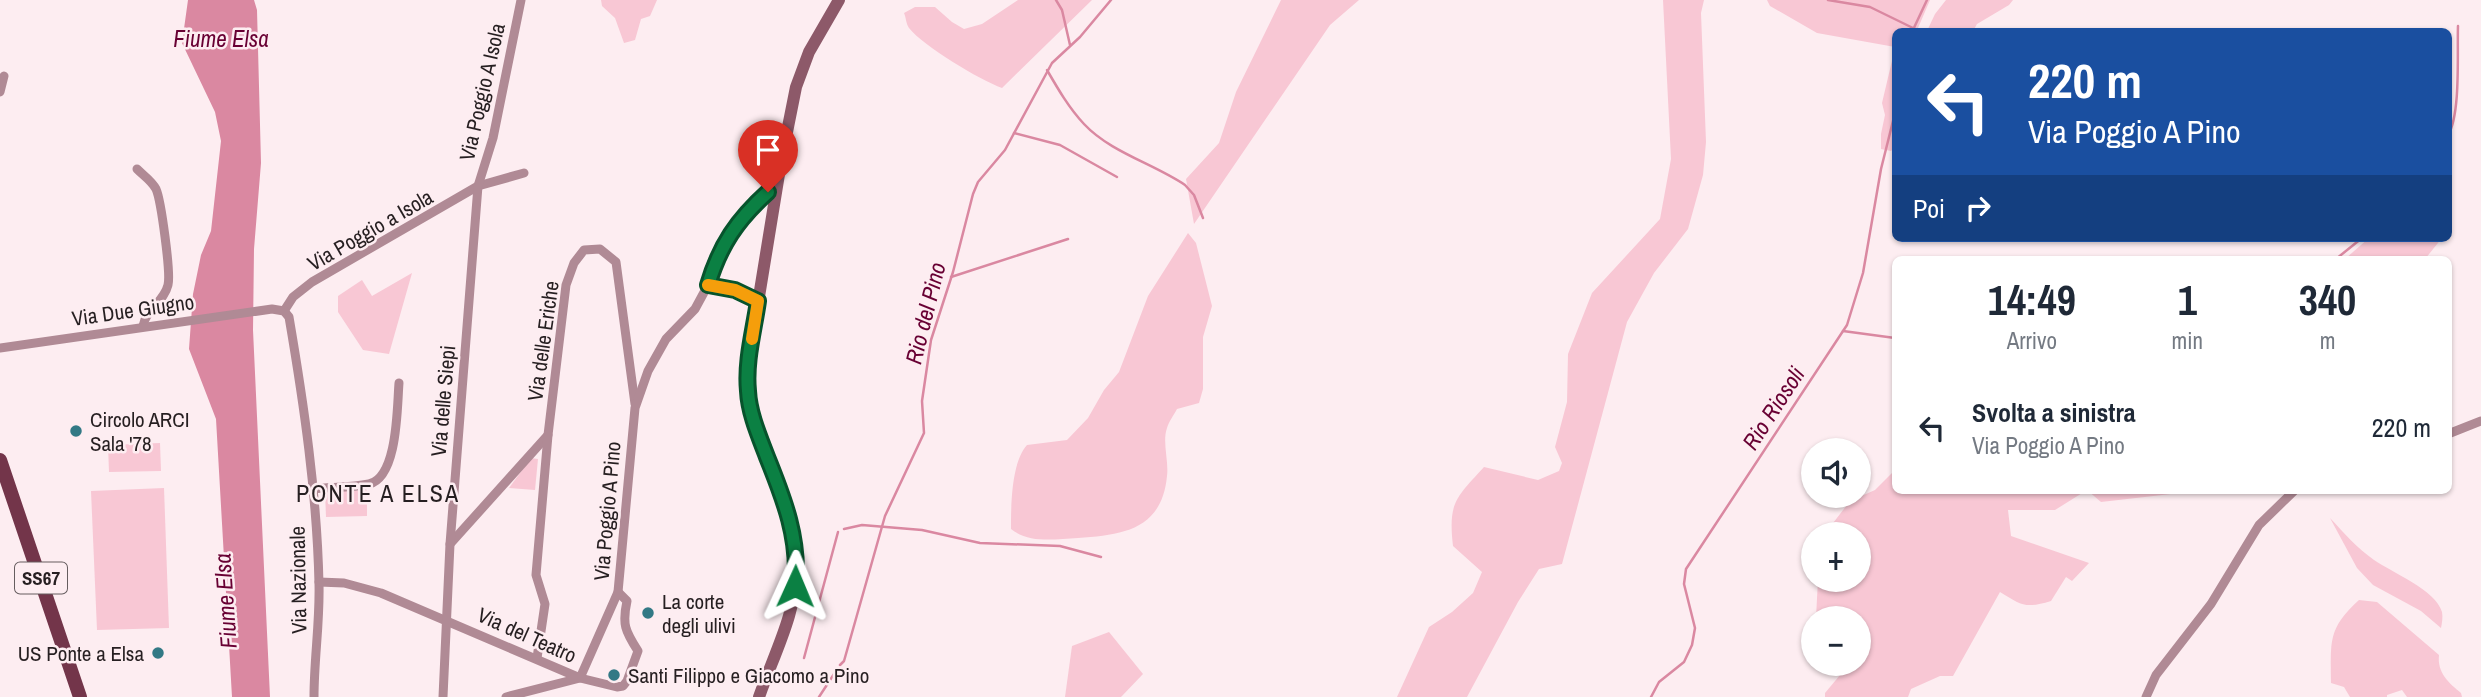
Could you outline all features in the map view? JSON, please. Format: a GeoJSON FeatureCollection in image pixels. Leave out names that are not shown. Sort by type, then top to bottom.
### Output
{"type":"FeatureCollection","features":[{"type":"Feature","properties":{"kind":"main road","name":"SS67"},"geometry":{"type":"LineString","coordinates":[[0,460],[80,697]]}},
{"type":"Feature","properties":{"kind":"street","name":"Via Poggio A Isola"},"geometry":{"type":"LineString","coordinates":[[478,186],[492,138],[521,0]]}},
{"type":"Feature","properties":{"kind":"street"},"geometry":{"type":"LineString","coordinates":[[759,697],[793,608],[797,564],[792,527],[757,432],[748,392],[748,364],[776,190],[796,87],[809,52],[839,0]]}},
{"type":"Feature","properties":{"kind":"street"},"geometry":{"type":"LineString","coordinates":[[0,92],[4,76]]}},
{"type":"Feature","properties":{"kind":"street"},"geometry":{"type":"LineString","coordinates":[[137,169],[156,189],[165,231],[169,285],[162,298],[147,313],[143,326]]}},
{"type":"Feature","properties":{"kind":"street","name":"Via Poggio A Isola"},"geometry":{"type":"LineString","coordinates":[[478,186],[524,173]]}},
{"type":"Feature","properties":{"kind":"street","name":"Via Poggio a Isola"},"geometry":{"type":"LineString","coordinates":[[284,311],[293,297],[312,282],[478,186]]}},
{"type":"Feature","properties":{"kind":"street","name":"Via delle Siepi"},"geometry":{"type":"LineString","coordinates":[[443,697],[450,544],[478,186]]}},
{"type":"Feature","properties":{"kind":"street","name":"Via Poggio A Pino"},"geometry":{"type":"LineString","coordinates":[[580,678],[618,593],[635,408],[657,353],[666,339],[695,309],[708,285],[725,241],[752,206],[768,192],[776,190]]}},
{"type":"Feature","properties":{"kind":"street","name":"Via delle Eriche"},"geometry":{"type":"LineString","coordinates":[[548,435],[566,285],[574,263],[584,250],[600,249],[615,262],[635,408]]}},
{"type":"Feature","properties":{"kind":"street"},"geometry":{"type":"LineString","coordinates":[[708,285],[735,290],[758,301]]}},
{"type":"Feature","properties":{"kind":"street","name":"Via Due Giugno"},"geometry":{"type":"LineString","coordinates":[[0,348],[180,320],[272,309],[284,311]]}},
{"type":"Feature","properties":{"kind":"street","name":"Via Nazionale"},"geometry":{"type":"LineString","coordinates":[[284,311],[289,317],[302,390],[313,489],[319,582],[314,697]]}},
{"type":"Feature","properties":{"kind":"street"},"geometry":{"type":"LineString","coordinates":[[313,489],[371,484],[386,469],[392,455],[399,383]]}},
{"type":"Feature","properties":{"kind":"street"},"geometry":{"type":"LineString","coordinates":[[2452,432],[2481,421]]}},
{"type":"Feature","properties":{"kind":"street"},"geometry":{"type":"LineString","coordinates":[[450,544],[548,435]]}},
{"type":"Feature","properties":{"kind":"street"},"geometry":{"type":"LineString","coordinates":[[537,658],[545,604],[536,575],[548,435]]}},
{"type":"Feature","properties":{"kind":"street"},"geometry":{"type":"LineString","coordinates":[[2146,697],[2156,675],[2211,604],[2259,525],[2291,494]]}},
{"type":"Feature","properties":{"kind":"street","name":"Via del Teatro"},"geometry":{"type":"LineString","coordinates":[[319,582],[356,586],[447,620],[580,678],[617,687],[623,686],[627,681],[638,651],[625,631],[627,601],[618,593]]}},
{"type":"Feature","properties":{"kind":"street"},"geometry":{"type":"LineString","coordinates":[[506,697],[580,678]]}},
{"type":"Feature","properties":{"kind":"shaded area"},"geometry":{"type":"Polygon","coordinates":[[[601,0],[657,0],[650,16],[641,19],[635,40],[624,43],[615,18],[602,6],[601,0]]]}},
{"type":"Feature","properties":{"kind":"shaded area"},"geometry":{"type":"Polygon","coordinates":[[[1018,0],[1092,0],[1002,88],[926,44],[909,28],[904,13],[915,7],[935,7],[964,29],[982,24],[1018,0]]]}},
{"type":"Feature","properties":{"kind":"shaded area"},"geometry":{"type":"Polygon","coordinates":[[[1281,0],[1359,0],[1330,25],[1194,224],[1186,179],[1219,143],[1236,92],[1281,0]]]}},
{"type":"Feature","properties":{"kind":"shaded area"},"geometry":{"type":"Polygon","coordinates":[[[1663,0],[1704,0],[1701,13],[1706,142],[1703,175],[1688,229],[1654,273],[1627,322],[1562,564],[1539,569],[1518,602],[1467,697],[1397,697],[1429,627],[1452,612],[1473,593],[1482,572],[1453,546],[1452,519],[1456,502],[1484,467],[1538,480],[1559,471],[1562,463],[1555,447],[1567,402],[1568,354],[1592,293],[1660,219],[1671,159],[1663,0]]]}},
{"type":"Feature","properties":{"kind":"shaded area"},"geometry":{"type":"Polygon","coordinates":[[[1767,0],[1930,0],[1918,28],[1892,28],[1892,46],[1817,33],[1770,6],[1767,0]]]}},
{"type":"Feature","properties":{"kind":"shaded area"},"geometry":{"type":"Polygon","coordinates":[[[1946,0],[2013,0],[1975,28],[1928,28],[1946,0]]]}},
{"type":"Feature","properties":{"kind":"shaded area"},"geometry":{"type":"Polygon","coordinates":[[[1892,61],[1891,151],[1881,149],[1885,115],[1882,103],[1892,61]]]}},
{"type":"Feature","properties":{"kind":"shaded area"},"geometry":{"type":"Polygon","coordinates":[[[1188,233],[1196,243],[1212,306],[1203,337],[1203,389],[1199,403],[1177,409],[1168,425],[1165,439],[1167,476],[1164,494],[1157,508],[1138,526],[1111,534],[1043,540],[1018,534],[1011,529],[1011,509],[1015,473],[1022,453],[1027,445],[1067,440],[1088,418],[1104,390],[1119,372],[1148,296],[1188,233]]]}},
{"type":"Feature","properties":{"kind":"shaded area"},"geometry":{"type":"Polygon","coordinates":[[[2364,242],[2439,242],[2427,256],[2348,256],[2364,242]]]}},
{"type":"Feature","properties":{"kind":"shaded area"},"geometry":{"type":"Polygon","coordinates":[[[412,273],[389,354],[363,350],[338,312],[338,296],[362,280],[372,296],[412,273]]]}},
{"type":"Feature","properties":{"kind":"shaded area"},"geometry":{"type":"Polygon","coordinates":[[[160,443],[161,471],[109,472],[108,445],[160,443]]]}},
{"type":"Feature","properties":{"kind":"shaded area"},"geometry":{"type":"Polygon","coordinates":[[[531,458],[538,459],[535,490],[509,488],[531,458]]]}},
{"type":"Feature","properties":{"kind":"shaded area"},"geometry":{"type":"Polygon","coordinates":[[[1892,473],[1892,494],[2081,494],[2055,510],[2008,510],[2011,536],[2089,563],[2072,581],[2066,577],[2051,601],[2035,605],[2024,604],[2000,592],[1953,676],[1940,676],[1911,689],[1908,697],[1825,697],[1825,693],[1839,676],[1871,676],[1871,606],[1817,606],[1817,592],[1871,592],[1871,522],[1834,522],[1845,508],[1871,508],[1871,492],[1892,473]]]}},
{"type":"Feature","properties":{"kind":"shaded area"},"geometry":{"type":"Polygon","coordinates":[[[164,488],[169,628],[97,630],[91,491],[164,488]]]}},
{"type":"Feature","properties":{"kind":"shaded area"},"geometry":{"type":"Polygon","coordinates":[[[367,490],[367,516],[326,517],[325,492],[367,490]]]}},
{"type":"Feature","properties":{"kind":"shaded area"},"geometry":{"type":"Polygon","coordinates":[[[2092,494],[2171,494],[2101,502],[2092,494]]]}},
{"type":"Feature","properties":{"kind":"shaded area"},"geometry":{"type":"Polygon","coordinates":[[[2330,518],[2368,555],[2431,596],[2442,612],[2441,628],[2421,611],[2373,585],[2357,568],[2330,518]]]}},
{"type":"Feature","properties":{"kind":"shaded area"},"geometry":{"type":"Polygon","coordinates":[[[2359,600],[2377,602],[2439,655],[2442,672],[2462,697],[2407,697],[2402,690],[2387,697],[2350,697],[2344,687],[2331,683],[2331,646],[2336,628],[2359,600]]]}},
{"type":"Feature","properties":{"kind":"shaded area"},"geometry":{"type":"Polygon","coordinates":[[[1109,632],[1143,674],[1121,697],[1065,697],[1072,646],[1109,632]]]}},
{"type":"Feature","properties":{"kind":"water","name":"Fiume Elsa"},"geometry":{"type":"Polygon","coordinates":[[[188,0],[254,0],[257,10],[261,163],[254,249],[253,330],[270,697],[232,697],[216,419],[189,349],[193,294],[201,255],[211,231],[221,141],[215,112],[182,43],[188,0]]]}},
{"type":"Feature","properties":{"kind":"waterway"},"geometry":{"type":"LineString","coordinates":[[1056,0],[1062,10],[1070,45]]}},
{"type":"Feature","properties":{"kind":"waterway","name":"Rio del Pino"},"geometry":{"type":"LineString","coordinates":[[840,665],[844,661],[885,516],[924,433],[922,401],[931,340],[953,272],[973,194],[978,182],[1005,150],[1052,63],[1080,37],[1111,0]]}},
{"type":"Feature","properties":{"kind":"waterway"},"geometry":{"type":"LineString","coordinates":[[1828,0],[1870,7],[1913,28]]}},
{"type":"Feature","properties":{"kind":"waterway","name":"Rio Riosoli"},"geometry":{"type":"LineString","coordinates":[[1914,28],[1927,0]]}},
{"type":"Feature","properties":{"kind":"waterway"},"geometry":{"type":"LineString","coordinates":[[2452,125],[2457,98],[2458,26]]}},
{"type":"Feature","properties":{"kind":"waterway"},"geometry":{"type":"LineString","coordinates":[[1047,70],[1084,124],[1119,150],[1185,185],[1194,195],[1203,218]]}},
{"type":"Feature","properties":{"kind":"waterway","name":"Rio Riosoli"},"geometry":{"type":"LineString","coordinates":[[1651,697],[1659,682],[1684,662],[1692,645],[1695,628],[1684,584],[1686,569],[1847,325],[1863,273],[1881,169],[1892,125]]}},
{"type":"Feature","properties":{"kind":"waterway"},"geometry":{"type":"LineString","coordinates":[[1014,133],[1060,145],[1117,177]]}},
{"type":"Feature","properties":{"kind":"waterway"},"geometry":{"type":"LineString","coordinates":[[951,277],[1068,239]]}},
{"type":"Feature","properties":{"kind":"waterway"},"geometry":{"type":"LineString","coordinates":[[2340,256],[2357,242]]}},
{"type":"Feature","properties":{"kind":"waterway"},"geometry":{"type":"LineString","coordinates":[[1843,331],[1892,338]]}},
{"type":"Feature","properties":{"kind":"waterway"},"geometry":{"type":"LineString","coordinates":[[844,529],[862,525],[922,530],[980,543],[1060,546],[1101,557]]}},
{"type":"Feature","properties":{"kind":"waterway"},"geometry":{"type":"LineString","coordinates":[[804,658],[838,532]]}},
{"type":"Feature","properties":{"kind":"waterway","name":"Rio del Pino"},"geometry":{"type":"LineString","coordinates":[[819,697],[834,674]]}},
{"type":"Feature","properties":{"kind":"slow traffic"},"geometry":{"type":"LineString","coordinates":[[708,285],[735,290],[758,301],[752,339]]}},
{"type":"Feature","properties":{"kind":"place","name":"Circolo ARCI Sala '78"},"geometry":{"type":"Point","coordinates":[76,431]}},
{"type":"Feature","properties":{"kind":"place","name":"La corte degli ulivi"},"geometry":{"type":"Point","coordinates":[648,613]}},
{"type":"Feature","properties":{"kind":"place","name":"US Ponte a Elsa"},"geometry":{"type":"Point","coordinates":[158,653]}},
{"type":"Feature","properties":{"kind":"place","name":"Santi Filippo e Giacomo a Pino"},"geometry":{"type":"Point","coordinates":[614,675]}},
{"type":"Feature","properties":{"kind":"district","name":"PONTE A ELSA"},"geometry":{"type":"Point","coordinates":[378,493]}},
{"type":"Feature","properties":{"kind":"route"},"geometry":{"type":"LineString","coordinates":[[768,192],[752,206],[725,241],[708,285],[735,290],[758,301],[748,364],[748,392],[757,432],[792,527],[797,564],[795,586]]}}]}
